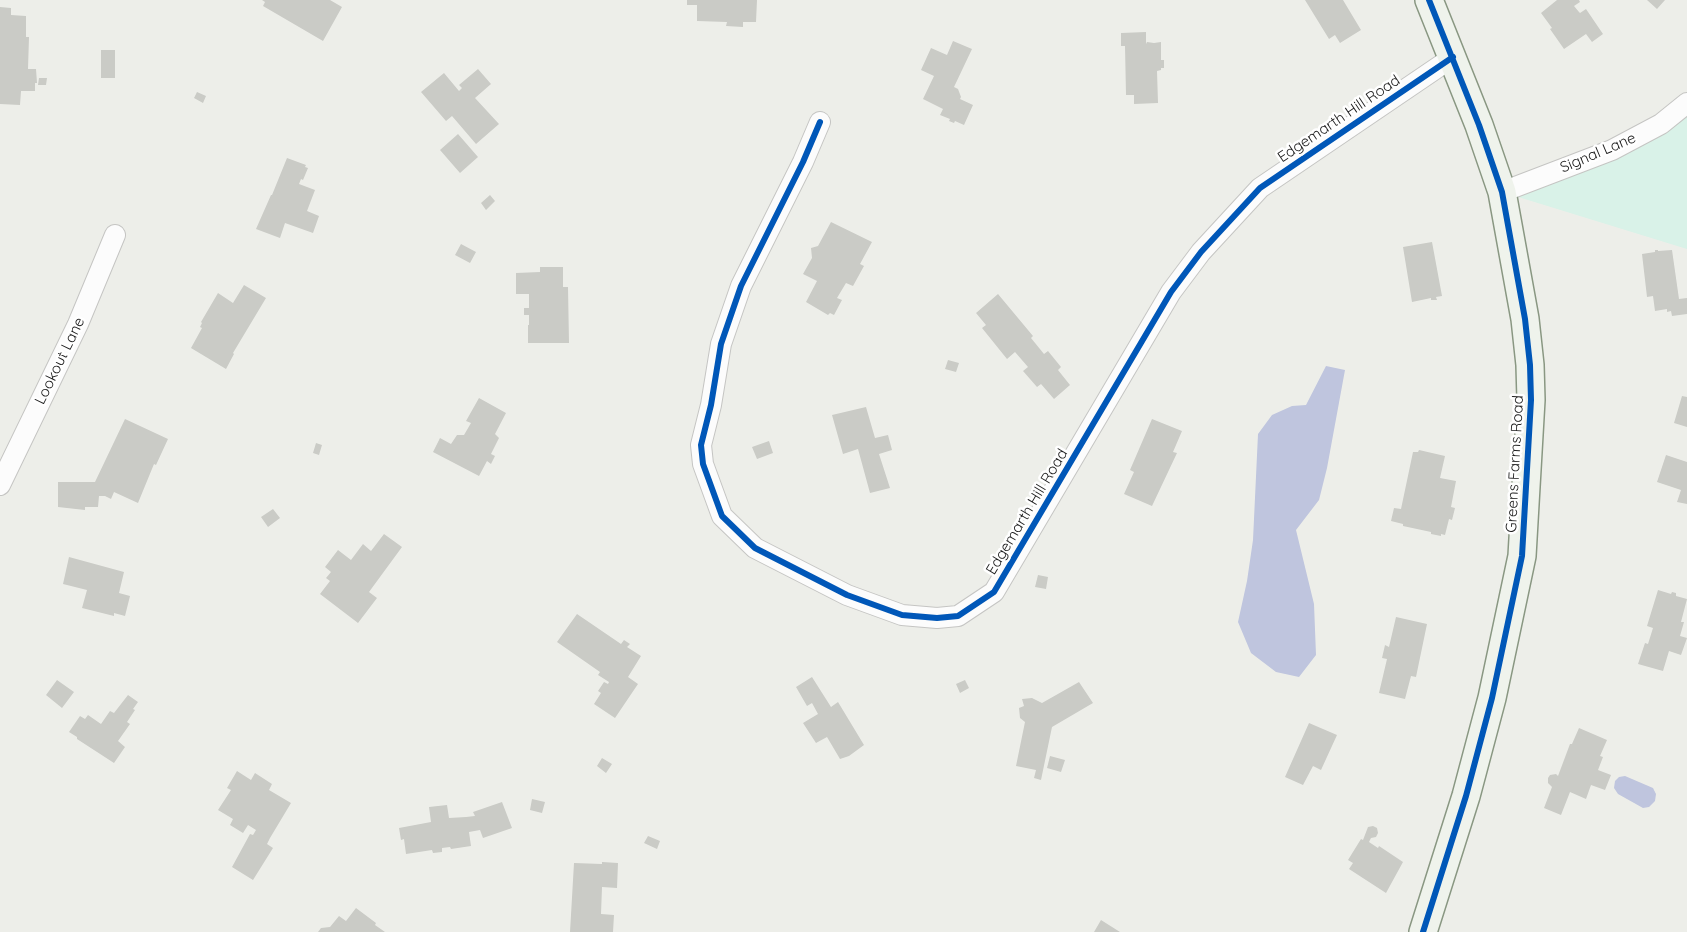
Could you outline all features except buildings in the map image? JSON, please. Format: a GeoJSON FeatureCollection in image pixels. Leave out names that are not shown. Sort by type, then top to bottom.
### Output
{"type":"FeatureCollection","features":[{"type":"Feature","properties":{"kind":"main road","name":"Greens Farms Road"},"geometry":{"type":"LineString","coordinates":[[1423,932],[1466,796],[1492,699],[1522,556],[1531,400],[1524,310],[1502,192],[1479,125],[1429,0]]}},
{"type":"Feature","properties":{"kind":"street","name":"Edgemarth Hill Road"},"geometry":{"type":"LineString","coordinates":[[820,122],[803,162],[741,286],[727,325],[721,344],[711,405],[701,445],[703,464],[722,516],[755,549],[858,599],[902,615],[937,618],[958,616],[993,592],[1171,292],[1202,252],[1260,188],[1453,57]]}},
{"type":"Feature","properties":{"kind":"street","name":"Signal Lane"},"geometry":{"type":"LineString","coordinates":[[1502,192],[1612,150],[1661,124],[1687,103]]}},
{"type":"Feature","properties":{"kind":"street","name":"Lookout Lane"},"geometry":{"type":"LineString","coordinates":[[0,485],[78,324],[115,235]]}},
{"type":"Feature","properties":{"kind":"green space"},"geometry":{"type":"Polygon","coordinates":[[[1687,103],[1687,249],[1502,192],[1687,103]]]}},
{"type":"Feature","properties":{"kind":"water"},"geometry":{"type":"Polygon","coordinates":[[[1326,366],[1345,370],[1319,500],[1296,530],[1314,604],[1316,655],[1299,677],[1276,672],[1251,653],[1238,622],[1253,540],[1258,434],[1272,415],[1292,406],[1306,405],[1326,366]]]}},
{"type":"Feature","properties":{"kind":"water"},"geometry":{"type":"Polygon","coordinates":[[[1625,776],[1653,788],[1656,794],[1655,801],[1649,807],[1643,808],[1618,794],[1614,788],[1615,781],[1625,776]]]}},
{"type":"Feature","properties":{"kind":"cycle path"},"geometry":{"type":"LineString","coordinates":[[1423,932],[1466,796],[1492,698],[1522,556],[1531,400],[1525,319],[1502,192],[1479,125],[1429,0]]}},
{"type":"Feature","properties":{"kind":"cycle path"},"geometry":{"type":"LineString","coordinates":[[820,122],[803,162],[741,286],[721,344],[711,405],[701,445],[703,464],[722,516],[755,548],[847,595],[902,615],[937,618],[958,616],[994,592],[1171,292],[1201,252],[1260,188],[1453,57]]}}]}
